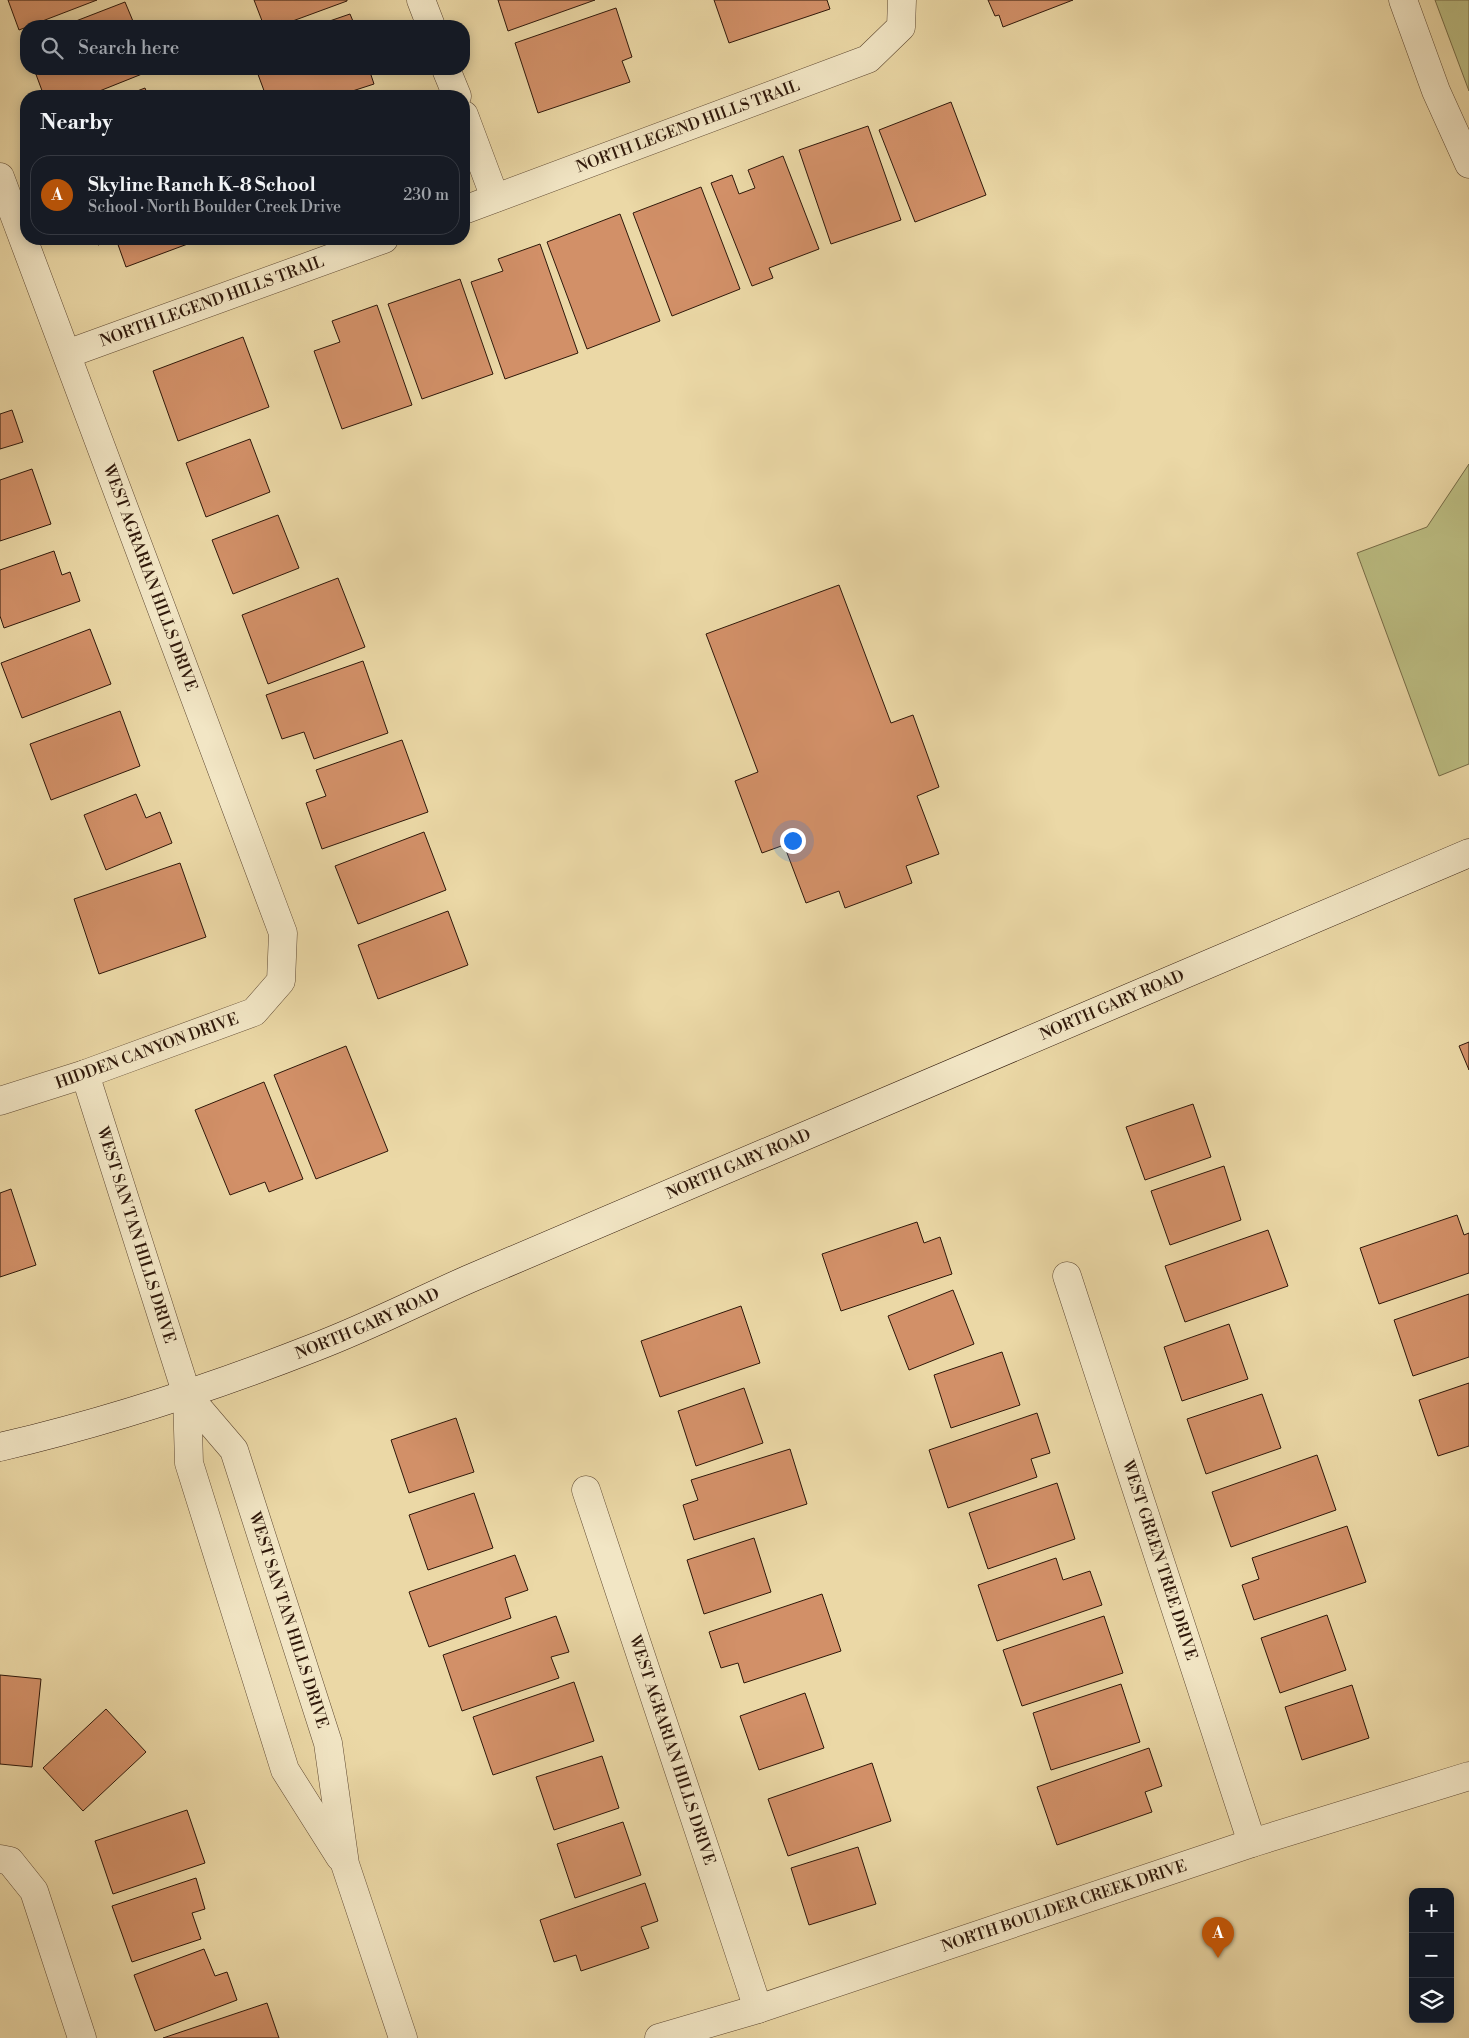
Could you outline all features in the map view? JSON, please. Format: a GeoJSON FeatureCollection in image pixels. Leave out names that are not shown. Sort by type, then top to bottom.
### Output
{"type":"FeatureCollection","features":[{"type":"Feature","properties":{"kind":"street"},"geometry":{"type":"LineString","coordinates":[[421,0],[428,20]]}},
{"type":"Feature","properties":{"kind":"street","name":"NORTH LEGEND HILLS TRAIL"},"geometry":{"type":"LineString","coordinates":[[470,208],[868,60],[901,27],[902,0]]}},
{"type":"Feature","properties":{"kind":"street"},"geometry":{"type":"LineString","coordinates":[[1403,0],[1436,92],[1469,164]]}},
{"type":"Feature","properties":{"kind":"street"},"geometry":{"type":"LineString","coordinates":[[448,75],[455,90]]}},
{"type":"Feature","properties":{"kind":"street"},"geometry":{"type":"LineString","coordinates":[[470,131],[495,198]]}},
{"type":"Feature","properties":{"kind":"street","name":"WEST AGRARIAN HILLS DRIVE"},"geometry":{"type":"LineString","coordinates":[[0,176],[20,229]]}},
{"type":"Feature","properties":{"kind":"street","name":"WEST AGRARIAN HILLS DRIVE"},"geometry":{"type":"LineString","coordinates":[[26,245],[283,933],[281,981]]}},
{"type":"Feature","properties":{"kind":"street","name":"NORTH LEGEND HILLS TRAIL"},"geometry":{"type":"LineString","coordinates":[[67,354],[367,245]]}},
{"type":"Feature","properties":{"kind":"street","name":"NORTH GARY ROAD"},"geometry":{"type":"LineString","coordinates":[[0,1447],[59,1434],[187,1395],[315,1348],[478,1275],[1469,853]]}},
{"type":"Feature","properties":{"kind":"street","name":"HIDDEN CANYON DRIVE"},"geometry":{"type":"LineString","coordinates":[[0,1101],[85,1074],[254,1012],[281,981]]}},
{"type":"Feature","properties":{"kind":"street","name":"WEST SAN TAN HILLS DRIVE"},"geometry":{"type":"LineString","coordinates":[[85,1074],[187,1395],[189,1463],[285,1770],[345,1864]]}},
{"type":"Feature","properties":{"kind":"street","name":"WEST GREEN TREE DRIVE"},"geometry":{"type":"LineString","coordinates":[[1067,1276],[1252,1844]]}},
{"type":"Feature","properties":{"kind":"street","name":"WEST SAN TAN HILLS DRIVE"},"geometry":{"type":"LineString","coordinates":[[187,1395],[234,1450],[328,1743],[345,1864],[403,2038]]}},
{"type":"Feature","properties":{"kind":"street","name":"WEST AGRARIAN HILLS DRIVE"},"geometry":{"type":"LineString","coordinates":[[586,1490],[758,2009]]}},
{"type":"Feature","properties":{"kind":"street","name":"NORTH BOULDER CREEK DRIVE"},"geometry":{"type":"LineString","coordinates":[[659,2038],[758,2009],[1252,1844],[1469,1776]]}},
{"type":"Feature","properties":{"kind":"street"},"geometry":{"type":"LineString","coordinates":[[5,1860],[34,1891],[82,2038]]}},
{"type":"Feature","properties":{"kind":"green space"},"geometry":{"type":"Polygon","coordinates":[[[1435,0],[1469,0],[1469,91],[1435,0]]]}},
{"type":"Feature","properties":{"kind":"green space"},"geometry":{"type":"Polygon","coordinates":[[[1469,464],[1469,764],[1439,776],[1357,553],[1427,527],[1469,464]]]}},
{"type":"Feature","properties":{"kind":"building"},"geometry":{"type":"Polygon","coordinates":[[[8,0],[97,0],[45,20],[20,20],[19,30],[8,0]]]}},
{"type":"Feature","properties":{"kind":"building"},"geometry":{"type":"Polygon","coordinates":[[[254,0],[347,0],[295,20],[262,20],[254,0]]]}},
{"type":"Feature","properties":{"kind":"building"},"geometry":{"type":"Polygon","coordinates":[[[498,0],[595,0],[508,31],[498,0]]]}},
{"type":"Feature","properties":{"kind":"building"},"geometry":{"type":"Polygon","coordinates":[[[714,0],[827,0],[830,9],[729,43],[714,0]]]}},
{"type":"Feature","properties":{"kind":"building"},"geometry":{"type":"Polygon","coordinates":[[[988,0],[1073,0],[1003,27],[999,15],[995,16],[988,0]]]}},
{"type":"Feature","properties":{"kind":"building"},"geometry":{"type":"Polygon","coordinates":[[[125,2],[132,20],[78,20],[125,2]]]}},
{"type":"Feature","properties":{"kind":"building"},"geometry":{"type":"Polygon","coordinates":[[[616,8],[632,57],[622,61],[630,82],[538,113],[515,43],[616,8]]]}},
{"type":"Feature","properties":{"kind":"building"},"geometry":{"type":"Polygon","coordinates":[[[350,14],[352,20],[332,20],[350,14]]]}},
{"type":"Feature","properties":{"kind":"building"},"geometry":{"type":"Polygon","coordinates":[[[36,75],[140,75],[102,90],[42,90],[36,75]]]}},
{"type":"Feature","properties":{"kind":"building"},"geometry":{"type":"Polygon","coordinates":[[[258,75],[371,75],[374,84],[356,90],[264,90],[258,75]]]}},
{"type":"Feature","properties":{"kind":"building"},"geometry":{"type":"Polygon","coordinates":[[[951,102],[986,195],[915,222],[879,130],[951,102]]]}},
{"type":"Feature","properties":{"kind":"building"},"geometry":{"type":"Polygon","coordinates":[[[868,126],[901,220],[831,244],[799,150],[868,126]]]}},
{"type":"Feature","properties":{"kind":"building"},"geometry":{"type":"Polygon","coordinates":[[[783,156],[819,249],[769,268],[773,278],[752,286],[711,183],[732,175],[739,194],[755,188],[748,170],[783,156]]]}},
{"type":"Feature","properties":{"kind":"building"},"geometry":{"type":"Polygon","coordinates":[[[701,187],[740,289],[672,316],[633,213],[701,187]]]}},
{"type":"Feature","properties":{"kind":"building"},"geometry":{"type":"Polygon","coordinates":[[[620,214],[660,321],[587,349],[547,242],[620,214]]]}},
{"type":"Feature","properties":{"kind":"building"},"geometry":{"type":"Polygon","coordinates":[[[540,244],[578,353],[505,379],[471,282],[503,271],[498,259],[540,244]]]}},
{"type":"Feature","properties":{"kind":"building"},"geometry":{"type":"Polygon","coordinates":[[[118,245],[185,245],[126,267],[118,245]]]}},
{"type":"Feature","properties":{"kind":"building"},"geometry":{"type":"Polygon","coordinates":[[[460,279],[493,374],[422,399],[388,304],[460,279]]]}},
{"type":"Feature","properties":{"kind":"building"},"geometry":{"type":"Polygon","coordinates":[[[377,305],[412,405],[342,429],[314,351],[340,342],[332,321],[377,305]]]}},
{"type":"Feature","properties":{"kind":"building"},"geometry":{"type":"Polygon","coordinates":[[[243,337],[269,407],[178,441],[153,371],[243,337]]]}},
{"type":"Feature","properties":{"kind":"building"},"geometry":{"type":"Polygon","coordinates":[[[12,410],[23,442],[0,449],[0,414],[12,410]]]}},
{"type":"Feature","properties":{"kind":"building"},"geometry":{"type":"Polygon","coordinates":[[[250,439],[270,492],[206,517],[186,463],[250,439]]]}},
{"type":"Feature","properties":{"kind":"building"},"geometry":{"type":"Polygon","coordinates":[[[32,469],[51,524],[0,541],[0,480],[32,469]]]}},
{"type":"Feature","properties":{"kind":"building"},"geometry":{"type":"Polygon","coordinates":[[[278,515],[299,568],[233,594],[212,540],[278,515]]]}},
{"type":"Feature","properties":{"kind":"building"},"geometry":{"type":"Polygon","coordinates":[[[54,551],[62,575],[70,572],[80,601],[4,628],[0,616],[0,570],[54,551]]]}},
{"type":"Feature","properties":{"kind":"building"},"geometry":{"type":"Polygon","coordinates":[[[338,578],[365,647],[268,684],[242,615],[338,578]]]}},
{"type":"Feature","properties":{"kind":"building"},"geometry":{"type":"Polygon","coordinates":[[[839,585],[891,723],[913,715],[939,787],[917,796],[939,854],[906,866],[912,883],[845,908],[839,891],[806,903],[784,845],[762,853],[735,781],[758,772],[706,634],[839,585]]]}},
{"type":"Feature","properties":{"kind":"building"},"geometry":{"type":"Polygon","coordinates":[[[90,629],[111,684],[22,718],[1,663],[90,629]]]}},
{"type":"Feature","properties":{"kind":"building"},"geometry":{"type":"Polygon","coordinates":[[[363,661],[388,733],[314,759],[304,732],[282,739],[266,695],[363,661]]]}},
{"type":"Feature","properties":{"kind":"building"},"geometry":{"type":"Polygon","coordinates":[[[120,711],[140,766],[51,800],[30,744],[120,711]]]}},
{"type":"Feature","properties":{"kind":"building"},"geometry":{"type":"Polygon","coordinates":[[[402,740],[428,812],[322,849],[306,803],[326,796],[316,770],[402,740]]]}},
{"type":"Feature","properties":{"kind":"building"},"geometry":{"type":"Polygon","coordinates":[[[136,794],[146,818],[160,812],[172,843],[106,870],[84,815],[136,794]]]}},
{"type":"Feature","properties":{"kind":"building"},"geometry":{"type":"Polygon","coordinates":[[[424,832],[446,890],[358,924],[335,866],[424,832]]]}},
{"type":"Feature","properties":{"kind":"building"},"geometry":{"type":"Polygon","coordinates":[[[180,863],[206,937],[99,974],[74,899],[180,863]]]}},
{"type":"Feature","properties":{"kind":"building"},"geometry":{"type":"Polygon","coordinates":[[[448,911],[468,965],[378,999],[358,945],[448,911]]]}},
{"type":"Feature","properties":{"kind":"building"},"geometry":{"type":"Polygon","coordinates":[[[1469,1042],[1469,1070],[1459,1046],[1469,1042]]]}},
{"type":"Feature","properties":{"kind":"building"},"geometry":{"type":"Polygon","coordinates":[[[346,1046],[388,1151],[316,1179],[274,1075],[346,1046]]]}},
{"type":"Feature","properties":{"kind":"building"},"geometry":{"type":"Polygon","coordinates":[[[264,1082],[303,1179],[269,1192],[265,1182],[230,1195],[195,1110],[264,1082]]]}},
{"type":"Feature","properties":{"kind":"building"},"geometry":{"type":"Polygon","coordinates":[[[1193,1104],[1211,1157],[1145,1180],[1126,1127],[1193,1104]]]}},
{"type":"Feature","properties":{"kind":"building"},"geometry":{"type":"Polygon","coordinates":[[[1224,1166],[1241,1220],[1170,1245],[1151,1191],[1224,1166]]]}},
{"type":"Feature","properties":{"kind":"building"},"geometry":{"type":"Polygon","coordinates":[[[11,1189],[36,1265],[0,1277],[0,1193],[11,1189]]]}},
{"type":"Feature","properties":{"kind":"building"},"geometry":{"type":"Polygon","coordinates":[[[1457,1215],[1464,1235],[1469,1233],[1469,1273],[1379,1304],[1360,1248],[1457,1215]]]}},
{"type":"Feature","properties":{"kind":"building"},"geometry":{"type":"Polygon","coordinates":[[[917,1222],[924,1243],[940,1237],[952,1274],[841,1311],[822,1254],[917,1222]]]}},
{"type":"Feature","properties":{"kind":"building"},"geometry":{"type":"Polygon","coordinates":[[[1268,1230],[1288,1286],[1185,1322],[1165,1266],[1268,1230]]]}},
{"type":"Feature","properties":{"kind":"building"},"geometry":{"type":"Polygon","coordinates":[[[953,1290],[974,1344],[909,1370],[888,1316],[953,1290]]]}},
{"type":"Feature","properties":{"kind":"building"},"geometry":{"type":"Polygon","coordinates":[[[1469,1294],[1469,1357],[1413,1376],[1394,1320],[1469,1294]]]}},
{"type":"Feature","properties":{"kind":"building"},"geometry":{"type":"Polygon","coordinates":[[[741,1306],[760,1363],[660,1397],[641,1341],[741,1306]]]}},
{"type":"Feature","properties":{"kind":"building"},"geometry":{"type":"Polygon","coordinates":[[[1229,1324],[1248,1379],[1182,1401],[1164,1347],[1229,1324]]]}},
{"type":"Feature","properties":{"kind":"building"},"geometry":{"type":"Polygon","coordinates":[[[1002,1352],[1020,1405],[951,1428],[934,1375],[1002,1352]]]}},
{"type":"Feature","properties":{"kind":"building"},"geometry":{"type":"Polygon","coordinates":[[[1469,1383],[1469,1446],[1438,1456],[1419,1400],[1469,1383]]]}},
{"type":"Feature","properties":{"kind":"building"},"geometry":{"type":"Polygon","coordinates":[[[744,1388],[763,1443],[696,1466],[678,1411],[744,1388]]]}},
{"type":"Feature","properties":{"kind":"building"},"geometry":{"type":"Polygon","coordinates":[[[1262,1394],[1281,1448],[1206,1474],[1187,1419],[1262,1394]]]}},
{"type":"Feature","properties":{"kind":"building"},"geometry":{"type":"Polygon","coordinates":[[[1037,1413],[1050,1453],[1031,1459],[1037,1477],[948,1508],[929,1450],[1037,1413]]]}},
{"type":"Feature","properties":{"kind":"building"},"geometry":{"type":"Polygon","coordinates":[[[456,1418],[474,1472],[409,1493],[391,1440],[456,1418]]]}},
{"type":"Feature","properties":{"kind":"building"},"geometry":{"type":"Polygon","coordinates":[[[790,1449],[807,1504],[694,1540],[683,1505],[698,1500],[691,1480],[790,1449]]]}},
{"type":"Feature","properties":{"kind":"building"},"geometry":{"type":"Polygon","coordinates":[[[1317,1455],[1336,1510],[1231,1547],[1212,1492],[1317,1455]]]}},
{"type":"Feature","properties":{"kind":"building"},"geometry":{"type":"Polygon","coordinates":[[[1057,1483],[1075,1539],[988,1569],[969,1513],[1057,1483]]]}},
{"type":"Feature","properties":{"kind":"building"},"geometry":{"type":"Polygon","coordinates":[[[474,1493],[493,1548],[428,1570],[409,1515],[474,1493]]]}},
{"type":"Feature","properties":{"kind":"building"},"geometry":{"type":"Polygon","coordinates":[[[1347,1526],[1366,1582],[1254,1620],[1242,1585],[1259,1579],[1252,1558],[1347,1526]]]}},
{"type":"Feature","properties":{"kind":"building"},"geometry":{"type":"Polygon","coordinates":[[[754,1538],[771,1592],[704,1614],[687,1560],[754,1538]]]}},
{"type":"Feature","properties":{"kind":"building"},"geometry":{"type":"Polygon","coordinates":[[[515,1555],[528,1590],[505,1598],[511,1618],[429,1647],[409,1592],[515,1555]]]}},
{"type":"Feature","properties":{"kind":"building"},"geometry":{"type":"Polygon","coordinates":[[[1056,1558],[1063,1580],[1090,1571],[1102,1605],[997,1641],[978,1585],[1056,1558]]]}},
{"type":"Feature","properties":{"kind":"building"},"geometry":{"type":"Polygon","coordinates":[[[822,1594],[841,1651],[744,1683],[738,1663],[721,1668],[709,1632],[822,1594]]]}},
{"type":"Feature","properties":{"kind":"building"},"geometry":{"type":"Polygon","coordinates":[[[1327,1615],[1346,1670],[1280,1693],[1261,1638],[1327,1615]]]}},
{"type":"Feature","properties":{"kind":"building"},"geometry":{"type":"Polygon","coordinates":[[[556,1616],[569,1652],[551,1657],[559,1678],[462,1711],[443,1655],[556,1616]]]}},
{"type":"Feature","properties":{"kind":"building"},"geometry":{"type":"Polygon","coordinates":[[[1104,1616],[1123,1673],[1022,1706],[1003,1650],[1104,1616]]]}},
{"type":"Feature","properties":{"kind":"building"},"geometry":{"type":"Polygon","coordinates":[[[0,1675],[41,1679],[32,1767],[0,1764],[0,1675]]]}},
{"type":"Feature","properties":{"kind":"building"},"geometry":{"type":"Polygon","coordinates":[[[574,1682],[594,1741],[493,1775],[473,1717],[574,1682]]]}},
{"type":"Feature","properties":{"kind":"building"},"geometry":{"type":"Polygon","coordinates":[[[1121,1684],[1140,1742],[1051,1770],[1033,1713],[1121,1684]]]}},
{"type":"Feature","properties":{"kind":"building"},"geometry":{"type":"Polygon","coordinates":[[[1352,1685],[1369,1738],[1302,1760],[1285,1707],[1352,1685]]]}},
{"type":"Feature","properties":{"kind":"building"},"geometry":{"type":"Polygon","coordinates":[[[805,1693],[824,1748],[759,1770],[740,1716],[805,1693]]]}},
{"type":"Feature","properties":{"kind":"building"},"geometry":{"type":"Polygon","coordinates":[[[106,1709],[146,1752],[83,1811],[43,1768],[106,1709]]]}},
{"type":"Feature","properties":{"kind":"building"},"geometry":{"type":"Polygon","coordinates":[[[1149,1748],[1162,1786],[1145,1792],[1152,1812],[1057,1845],[1037,1787],[1149,1748]]]}},
{"type":"Feature","properties":{"kind":"building"},"geometry":{"type":"Polygon","coordinates":[[[602,1756],[619,1808],[554,1830],[536,1777],[602,1756]]]}},
{"type":"Feature","properties":{"kind":"building"},"geometry":{"type":"Polygon","coordinates":[[[872,1763],[891,1821],[788,1856],[768,1799],[872,1763]]]}},
{"type":"Feature","properties":{"kind":"building"},"geometry":{"type":"Polygon","coordinates":[[[187,1810],[205,1863],[113,1894],[95,1841],[187,1810]]]}},
{"type":"Feature","properties":{"kind":"building"},"geometry":{"type":"Polygon","coordinates":[[[623,1822],[641,1875],[575,1898],[557,1844],[623,1822]]]}},
{"type":"Feature","properties":{"kind":"building"},"geometry":{"type":"Polygon","coordinates":[[[858,1847],[876,1904],[809,1925],[791,1868],[858,1847]]]}},
{"type":"Feature","properties":{"kind":"building"},"geometry":{"type":"Polygon","coordinates":[[[196,1878],[205,1909],[192,1913],[201,1939],[132,1962],[112,1906],[196,1878]]]}},
{"type":"Feature","properties":{"kind":"building"},"geometry":{"type":"Polygon","coordinates":[[[645,1883],[658,1921],[641,1927],[649,1948],[581,1971],[576,1955],[554,1962],[540,1920],[645,1883]]]}},
{"type":"Feature","properties":{"kind":"building"},"geometry":{"type":"Polygon","coordinates":[[[204,1949],[215,1976],[227,1972],[237,2000],[155,2031],[134,1975],[204,1949]]]}},
{"type":"Feature","properties":{"kind":"building"},"geometry":{"type":"Polygon","coordinates":[[[267,2003],[279,2038],[163,2038],[267,2003]]]}},
{"type":"Feature","properties":{"kind":"place","name":"Skyline Ranch K-8 School"},"geometry":{"type":"Point","coordinates":[1218,1958]}}]}
